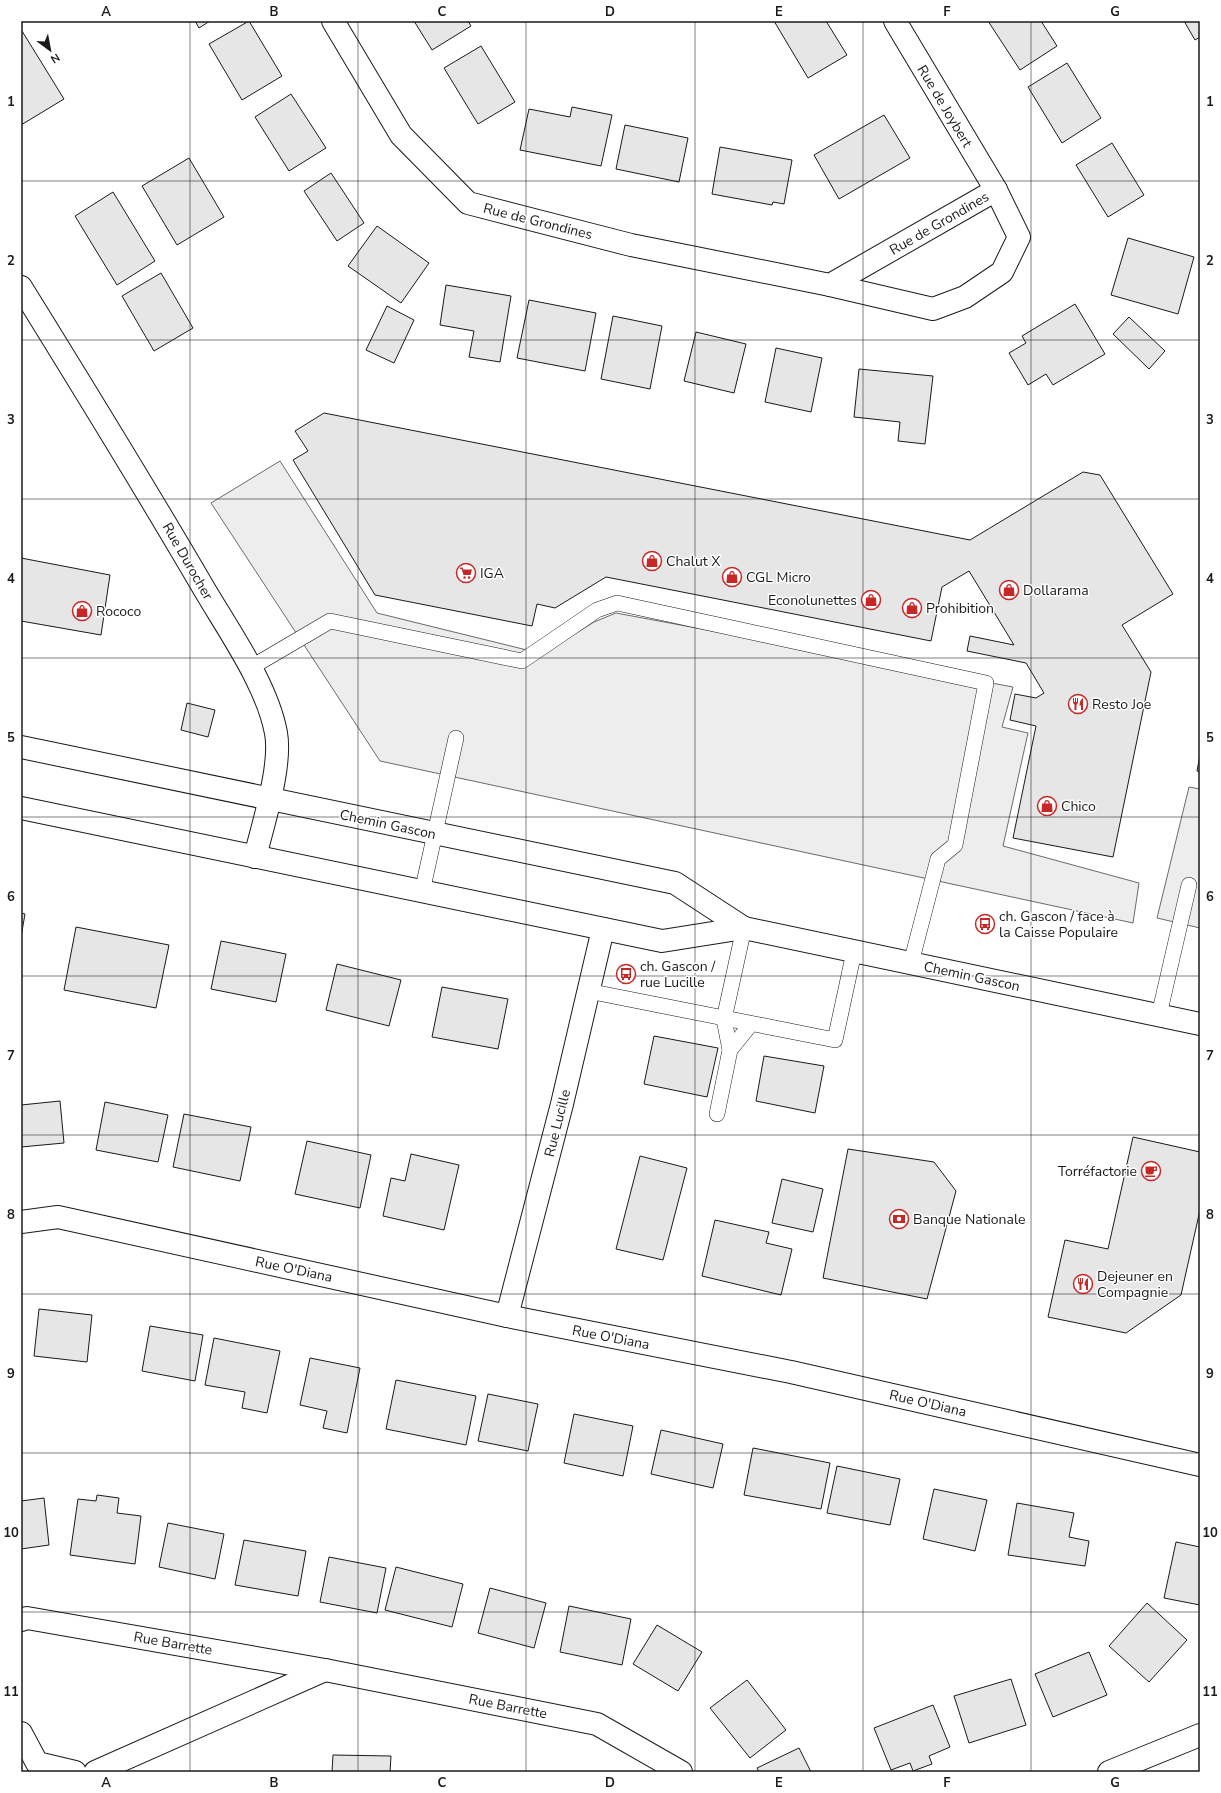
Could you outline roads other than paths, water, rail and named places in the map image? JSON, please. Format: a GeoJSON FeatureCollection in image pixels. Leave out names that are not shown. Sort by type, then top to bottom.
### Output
{"type":"FeatureCollection","features":[{"type":"Feature","properties":{"kind":"street","name":"Rue de Grondines"},"geometry":{"type":"LineString","coordinates":[[333,21],[401,135],[468,203],[631,245],[830,285],[933,309],[964,297],[1002,272],[1019,237],[996,190],[830,285]]}},
{"type":"Feature","properties":{"kind":"street","name":"Rue de Joybert"},"geometry":{"type":"LineString","coordinates":[[895,21],[996,190]]}},
{"type":"Feature","properties":{"kind":"street","name":"Rue Durocher"},"geometry":{"type":"LineString","coordinates":[[21,287],[148,494],[250,668],[266,700],[276,734],[277,748],[269,799],[255,857]]}},
{"type":"Feature","properties":{"kind":"street","name":"Chemin Gascon"},"geometry":{"type":"LineString","coordinates":[[21,747],[675,883],[744,928],[1200,1024]]}},
{"type":"Feature","properties":{"kind":"street","name":"Chemin Gascon"},"geometry":{"type":"LineString","coordinates":[[21,808],[662,941],[744,928]]}},
{"type":"Feature","properties":{"kind":"street","name":"Rue Lucille"},"geometry":{"type":"LineString","coordinates":[[507,1316],[562,1104],[603,929]]}},
{"type":"Feature","properties":{"kind":"street","name":"Rue O'Diana"},"geometry":{"type":"LineString","coordinates":[[21,1222],[58,1217],[507,1316],[791,1372],[1200,1465]]}},
{"type":"Feature","properties":{"kind":"street","name":"Rue Barrette"},"geometry":{"type":"LineString","coordinates":[[21,1620],[28,1618],[325,1670],[596,1724],[681,1772]]}},
{"type":"Feature","properties":{"kind":"street"},"geometry":{"type":"LineString","coordinates":[[95,1772],[325,1670]]}},
{"type":"Feature","properties":{"kind":"street"},"geometry":{"type":"LineString","coordinates":[[21,1733],[37,1763],[75,1772]]}},
{"type":"Feature","properties":{"kind":"street"},"geometry":{"type":"LineString","coordinates":[[1109,1772],[1200,1736]]}},
{"type":"Feature","properties":{"kind":"lane"},"geometry":{"type":"LineString","coordinates":[[250,668],[330,621],[522,661],[597,610],[617,603],[986,683],[955,845],[938,859],[911,963]]}},
{"type":"Feature","properties":{"kind":"lane"},"geometry":{"type":"LineString","coordinates":[[422,892],[456,738]]}},
{"type":"Feature","properties":{"kind":"lane"},"geometry":{"type":"LineString","coordinates":[[1159,1015],[1189,884]]}},
{"type":"Feature","properties":{"kind":"lane"},"geometry":{"type":"LineString","coordinates":[[717,1114],[730,1050],[724,1019],[744,928]]}},
{"type":"Feature","properties":{"kind":"lane"},"geometry":{"type":"LineString","coordinates":[[588,991],[836,1040],[854,952]]}},
{"type":"Feature","properties":{"kind":"lane"},"geometry":{"type":"LineString","coordinates":[[730,1050],[751,1024]]}},
{"type":"Feature","properties":{"kind":"place","name":"Chalut X"},"geometry":{"type":"Point","coordinates":[652,561]}},
{"type":"Feature","properties":{"kind":"place","name":"IGA"},"geometry":{"type":"Point","coordinates":[466,573]}},
{"type":"Feature","properties":{"kind":"place","name":"CGL Micro"},"geometry":{"type":"Point","coordinates":[732,577]}},
{"type":"Feature","properties":{"kind":"place","name":"Dollarama"},"geometry":{"type":"Point","coordinates":[1009,590]}},
{"type":"Feature","properties":{"kind":"place","name":"Econolunettes"},"geometry":{"type":"Point","coordinates":[871,600]}},
{"type":"Feature","properties":{"kind":"place","name":"Prohibition"},"geometry":{"type":"Point","coordinates":[912,608]}},
{"type":"Feature","properties":{"kind":"place","name":"Rococo"},"geometry":{"type":"Point","coordinates":[82,611]}},
{"type":"Feature","properties":{"kind":"place","name":"Resto Joe"},"geometry":{"type":"Point","coordinates":[1078,704]}},
{"type":"Feature","properties":{"kind":"place","name":"Chico"},"geometry":{"type":"Point","coordinates":[1047,806]}},
{"type":"Feature","properties":{"kind":"place","name":"ch. Gascon / face à la Caisse Populaire"},"geometry":{"type":"Point","coordinates":[985,924]}},
{"type":"Feature","properties":{"kind":"place","name":"ch. Gascon / rue Lucille"},"geometry":{"type":"Point","coordinates":[626,974]}},
{"type":"Feature","properties":{"kind":"place","name":"Torréfactorie"},"geometry":{"type":"Point","coordinates":[1151,1171]}},
{"type":"Feature","properties":{"kind":"place","name":"Banque Nationale"},"geometry":{"type":"Point","coordinates":[899,1219]}},
{"type":"Feature","properties":{"kind":"place","name":"Dejeuner en Compagnie"},"geometry":{"type":"Point","coordinates":[1083,1284]}}]}
